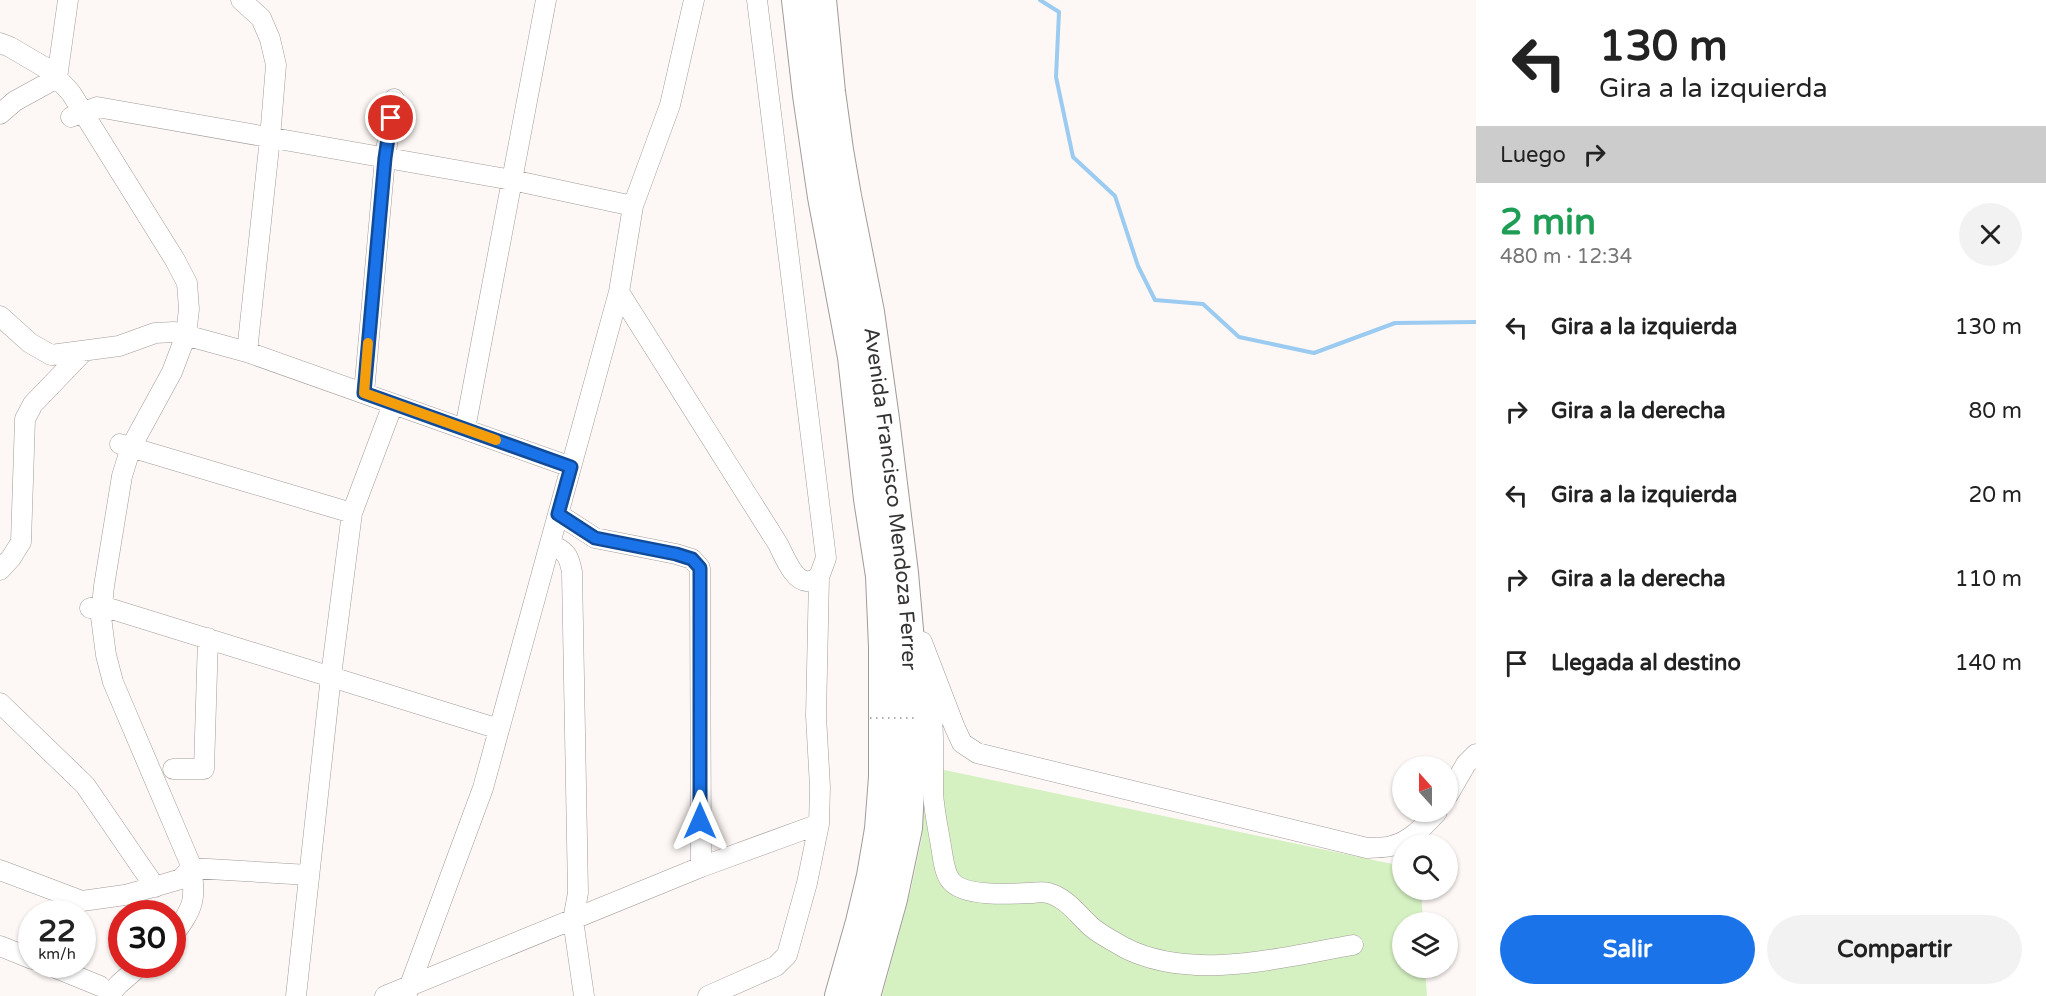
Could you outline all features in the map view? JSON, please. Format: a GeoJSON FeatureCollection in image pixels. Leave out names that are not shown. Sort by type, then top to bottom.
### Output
{"type":"FeatureCollection","features":[{"type":"Feature","properties":{"kind":"highway","name":"Avenida Francisco Mendoza Ferrer"},"geometry":{"type":"LineString","coordinates":[[797,0],[846,196],[872,333],[903,573],[901,649],[910,768],[907,828],[892,899],[865,996]]}},
{"type":"Feature","properties":{"kind":"highway","name":"Avenida Francisco Mendoza Ferrer"},"geometry":{"type":"LineString","coordinates":[[819,93],[821,0]]}},
{"type":"Feature","properties":{"kind":"highway","name":"Avenida Francisco Mendoza Ferrer"},"geometry":{"type":"LineString","coordinates":[[840,996],[872,876],[880,829],[884,777],[901,649]]}},
{"type":"Feature","properties":{"kind":"street"},"geometry":{"type":"LineString","coordinates":[[52,81],[68,0]]}},
{"type":"Feature","properties":{"kind":"street"},"geometry":{"type":"LineString","coordinates":[[465,429],[546,0]]}},
{"type":"Feature","properties":{"kind":"street"},"geometry":{"type":"LineString","coordinates":[[407,991],[483,788],[619,292],[633,206],[670,105],[694,0]]}},
{"type":"Feature","properties":{"kind":"street"},"geometry":{"type":"LineString","coordinates":[[708,996],[776,966],[787,955],[807,883],[819,824],[820,787],[816,716],[819,577],[826,558],[757,0]]}},
{"type":"Feature","properties":{"kind":"street"},"geometry":{"type":"LineString","coordinates":[[247,352],[276,65],[270,39],[261,18],[249,1]]}},
{"type":"Feature","properties":{"kind":"street"},"geometry":{"type":"LineString","coordinates":[[0,43],[51,71],[52,81],[61,100],[77,114],[175,286],[180,333],[161,366],[125,446],[110,473],[96,607],[101,617],[106,655],[113,682],[184,848],[186,873],[181,900]]}},
{"type":"Feature","properties":{"kind":"street"},"geometry":{"type":"LineString","coordinates":[[0,56],[44,81],[52,81]]}},
{"type":"Feature","properties":{"kind":"street"},"geometry":{"type":"LineString","coordinates":[[0,114],[15,101],[52,81]]}},
{"type":"Feature","properties":{"kind":"street"},"geometry":{"type":"LineString","coordinates":[[364,393],[385,158],[394,99]]}},
{"type":"Feature","properties":{"kind":"street"},"geometry":{"type":"LineString","coordinates":[[77,114],[96,107],[512,180],[633,206]]}},
{"type":"Feature","properties":{"kind":"street"},"geometry":{"type":"LineString","coordinates":[[619,292],[778,544],[790,568],[801,580],[810,581],[819,577]]}},
{"type":"Feature","properties":{"kind":"street"},"geometry":{"type":"LineString","coordinates":[[0,316],[30,343],[51,355],[119,346],[155,333],[180,333],[247,352],[571,467]]}},
{"type":"Feature","properties":{"kind":"street"},"geometry":{"type":"LineString","coordinates":[[0,570],[21,542],[25,419],[33,404],[84,351]]}},
{"type":"Feature","properties":{"kind":"street"},"geometry":{"type":"LineString","coordinates":[[296,996],[331,676],[352,513],[393,404]]}},
{"type":"Feature","properties":{"kind":"street"},"geometry":{"type":"LineString","coordinates":[[125,446],[352,513]]}},
{"type":"Feature","properties":{"kind":"street"},"geometry":{"type":"LineString","coordinates":[[558,514],[595,538],[676,554],[692,559],[700,568],[701,867]]}},
{"type":"Feature","properties":{"kind":"street"},"geometry":{"type":"LineString","coordinates":[[550,545],[566,553],[572,572],[578,893],[573,920],[584,996]]}},
{"type":"Feature","properties":{"kind":"street"},"geometry":{"type":"LineString","coordinates":[[96,607],[208,638],[499,729]]}},
{"type":"Feature","properties":{"kind":"street"},"geometry":{"type":"LineString","coordinates":[[173,769],[204,769],[208,638]]}},
{"type":"Feature","properties":{"kind":"street"},"geometry":{"type":"LineString","coordinates":[[901,649],[922,642],[962,743],[977,753],[1367,848],[1393,846],[1407,839],[1428,822]]}},
{"type":"Feature","properties":{"kind":"street"},"geometry":{"type":"LineString","coordinates":[[901,649],[917,663],[930,698],[935,768],[933,792],[944,864],[951,882],[966,890],[997,894],[1046,892],[1058,896],[1093,928],[1125,947],[1152,959],[1184,964],[1236,964],[1353,945]]}},
{"type":"Feature","properties":{"kind":"street"},"geometry":{"type":"LineString","coordinates":[[0,703],[85,785],[155,887]]}},
{"type":"Feature","properties":{"kind":"street"},"geometry":{"type":"LineString","coordinates":[[1458,778],[1466,764],[1476,754]]}},
{"type":"Feature","properties":{"kind":"street"},"geometry":{"type":"LineString","coordinates":[[385,996],[407,991],[701,867],[819,824]]}},
{"type":"Feature","properties":{"kind":"street"},"geometry":{"type":"LineString","coordinates":[[0,870],[82,901],[124,896],[155,887],[186,873],[309,875]]}},
{"type":"Feature","properties":{"kind":"street"},"geometry":{"type":"LineString","coordinates":[[186,873],[194,884],[193,904],[186,915]]}},
{"type":"Feature","properties":{"kind":"street"},"geometry":{"type":"LineString","coordinates":[[0,946],[18,953]]}},
{"type":"Feature","properties":{"kind":"street"},"geometry":{"type":"LineString","coordinates":[[72,978],[100,993]]}},
{"type":"Feature","properties":{"kind":"street"},"geometry":{"type":"LineString","coordinates":[[100,993],[112,978]]}},
{"type":"Feature","properties":{"kind":"street"},"geometry":{"type":"LineString","coordinates":[[100,993],[126,978]]}},
{"type":"Feature","properties":{"kind":"path"},"geometry":{"type":"LineString","coordinates":[[870,717],[915,718]]}},
{"type":"Feature","properties":{"kind":"green space"},"geometry":{"type":"Polygon","coordinates":[[[925,768],[935,768],[1392,864],[1392,900],[1422,900],[1422,912],[1392,912],[1392,978],[1426,978],[1427,996],[882,996],[911,889],[922,837],[925,768]]]}},
{"type":"Feature","properties":{"kind":"waterway"},"geometry":{"type":"LineString","coordinates":[[1040,0],[1059,12],[1056,77],[1073,157],[1115,196],[1138,266],[1155,300],[1203,304],[1239,337],[1314,353],[1395,323],[1476,322]]}},
{"type":"Feature","properties":{"kind":"slow traffic"},"geometry":{"type":"LineString","coordinates":[[368,343],[364,393],[496,440]]}},
{"type":"Feature","properties":{"kind":"route"},"geometry":{"type":"LineString","coordinates":[[391,118],[385,158],[364,393],[571,467],[558,514],[595,538],[676,554],[692,559],[700,568],[700,821]]}}]}
